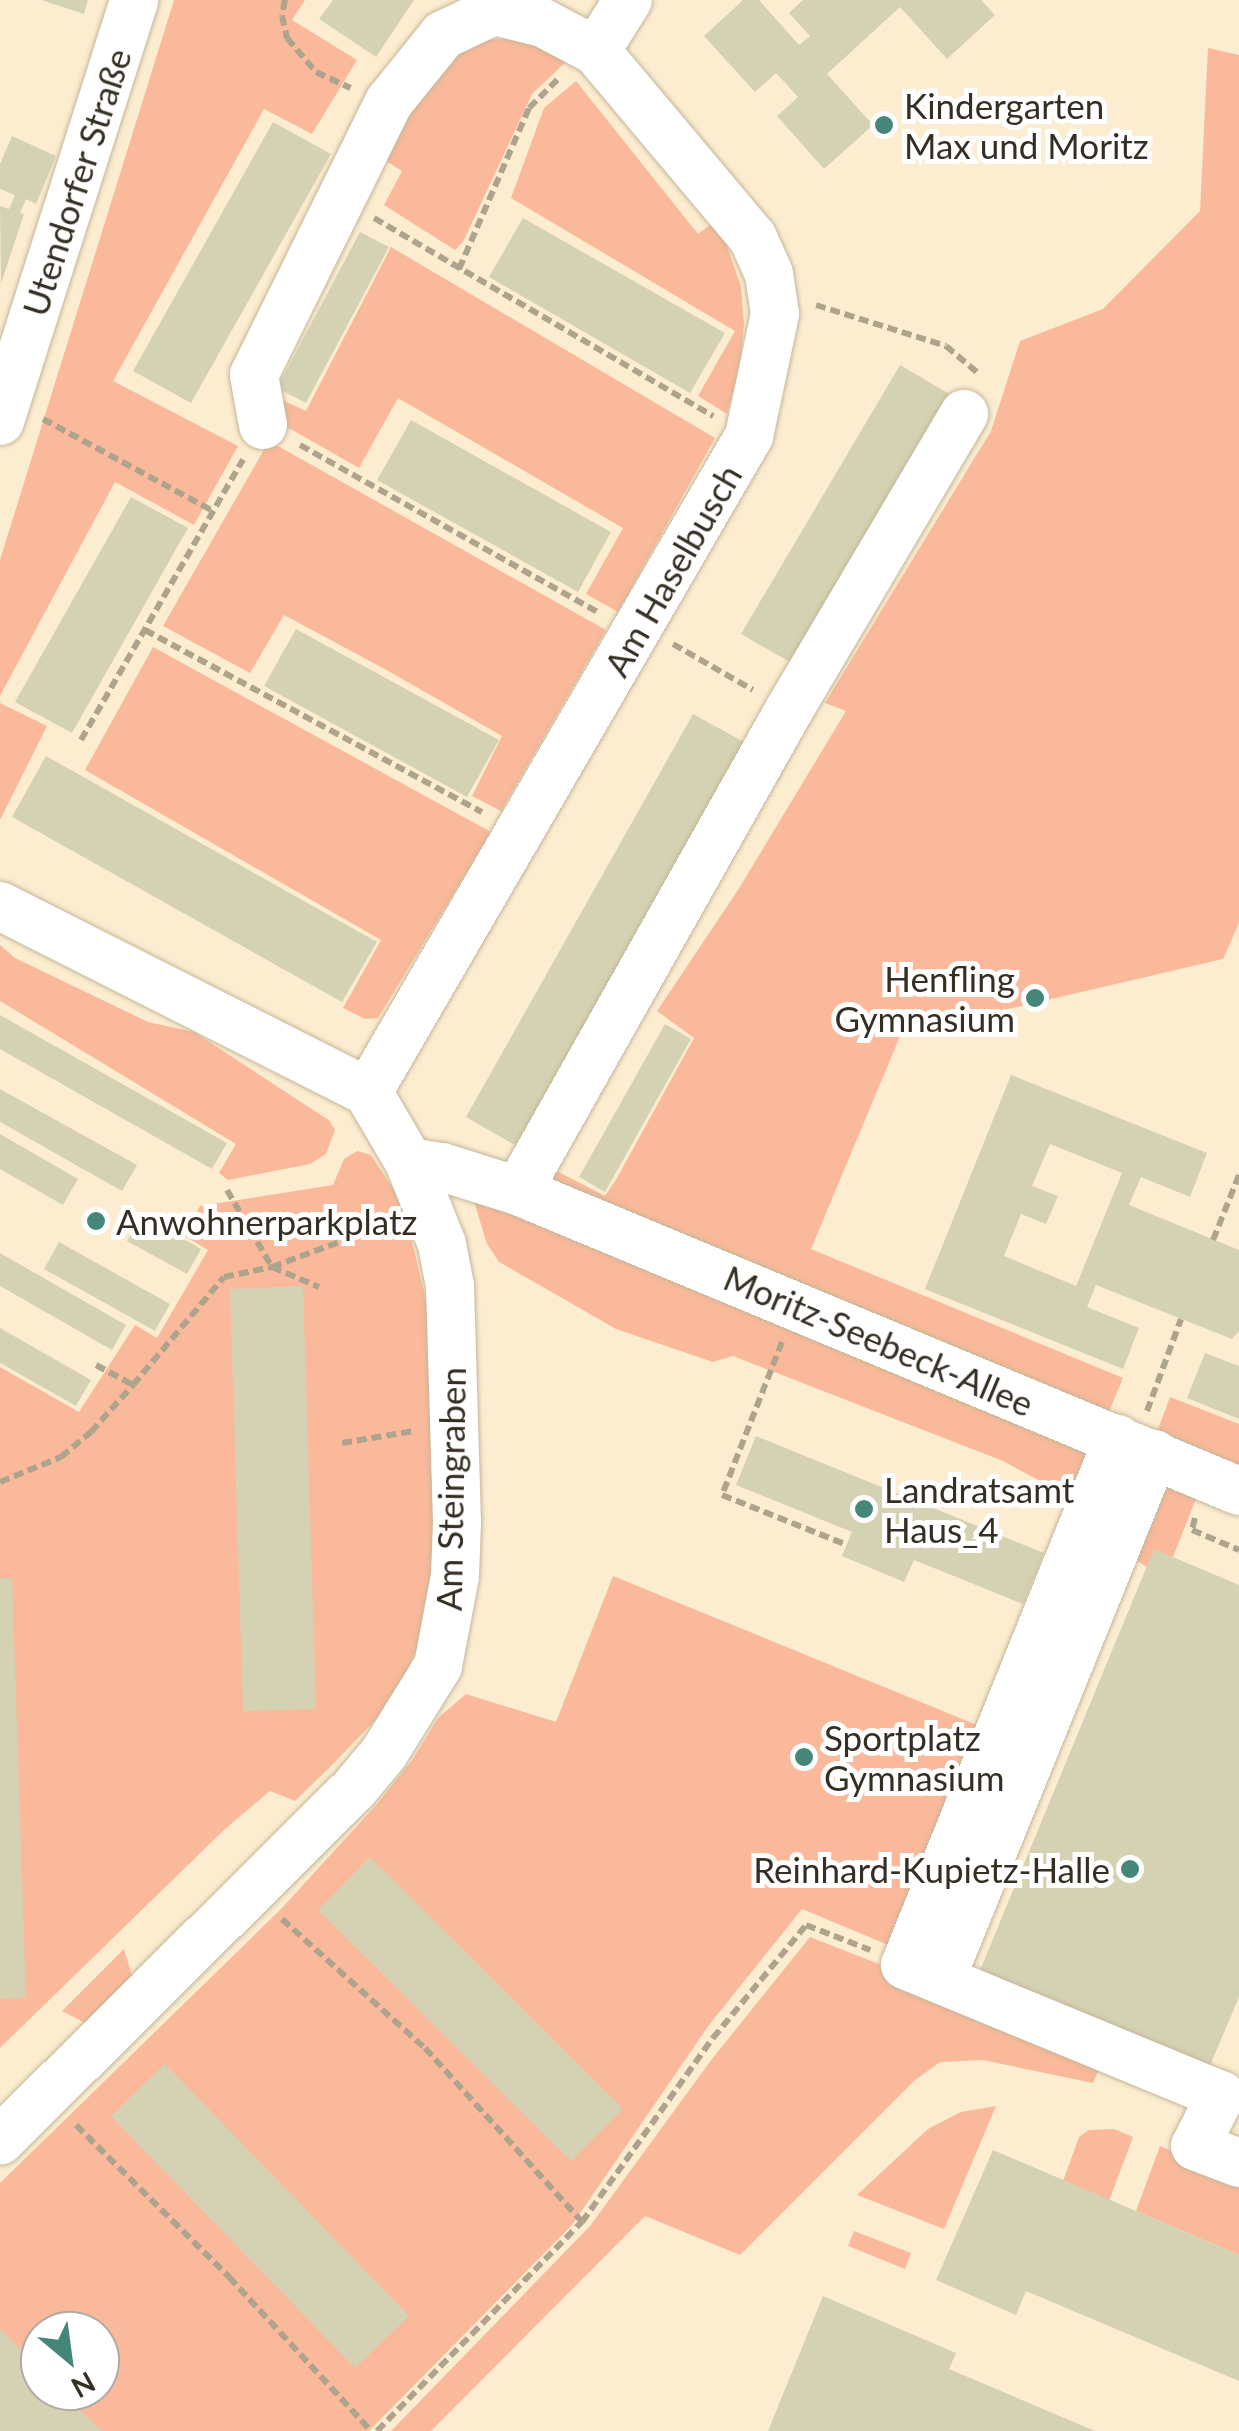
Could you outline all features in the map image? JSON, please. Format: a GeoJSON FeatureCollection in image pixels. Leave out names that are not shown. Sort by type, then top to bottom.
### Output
{"type":"FeatureCollection","features":[{"type":"Feature","properties":{"kind":"street","name":"Utendorfer Straße"},"geometry":{"type":"LineString","coordinates":[[4,410],[134,0]]}},
{"type":"Feature","properties":{"kind":"street"},"geometry":{"type":"LineString","coordinates":[[596,51],[628,0]]}},
{"type":"Feature","properties":{"kind":"street","name":"Am Haselbusch"},"geometry":{"type":"LineString","coordinates":[[263,425],[254,374],[339,196],[402,87],[443,36],[494,12],[543,23],[596,51],[753,238],[772,294],[775,314],[768,360],[749,436],[368,1092]]}},
{"type":"Feature","properties":{"kind":"street"},"geometry":{"type":"LineString","coordinates":[[518,1191],[789,710],[964,414]]}},
{"type":"Feature","properties":{"kind":"street"},"geometry":{"type":"LineString","coordinates":[[0,906],[368,1092]]}},
{"type":"Feature","properties":{"kind":"street","name":"Am Steingraben"},"geometry":{"type":"LineString","coordinates":[[0,2141],[251,1892],[384,1753],[438,1666],[455,1576],[450,1286],[430,1205],[368,1092]]}},
{"type":"Feature","properties":{"kind":"street","name":"Moritz-Seebeck-Allee"},"geometry":{"type":"LineString","coordinates":[[409,1162],[442,1166],[518,1191],[1239,1491]]}},
{"type":"Feature","properties":{"kind":"street"},"geometry":{"type":"LineString","coordinates":[[1135,1446],[927,1961],[1221,2095],[1196,2146],[1239,2164]]}},
{"type":"Feature","properties":{"kind":"path"},"geometry":{"type":"LineString","coordinates":[[285,0],[282,16],[287,38],[316,72],[348,88],[402,87]]}},
{"type":"Feature","properties":{"kind":"path"},"geometry":{"type":"LineString","coordinates":[[460,269],[530,108],[543,91],[596,51]]}},
{"type":"Feature","properties":{"kind":"path"},"geometry":{"type":"LineString","coordinates":[[339,196],[749,436]]}},
{"type":"Feature","properties":{"kind":"path"},"geometry":{"type":"LineString","coordinates":[[772,294],[946,346],[980,375],[964,414]]}},
{"type":"Feature","properties":{"kind":"path"},"geometry":{"type":"LineString","coordinates":[[4,410],[214,511]]}},
{"type":"Feature","properties":{"kind":"path"},"geometry":{"type":"LineString","coordinates":[[81,740],[263,425],[789,710]]}},
{"type":"Feature","properties":{"kind":"path"},"geometry":{"type":"LineString","coordinates":[[145,630],[518,832]]}},
{"type":"Feature","properties":{"kind":"path"},"geometry":{"type":"LineString","coordinates":[[1213,1240],[1239,1175]]}},
{"type":"Feature","properties":{"kind":"path"},"geometry":{"type":"LineString","coordinates":[[227,1190],[272,1267],[319,1287]]}},
{"type":"Feature","properties":{"kind":"path"},"geometry":{"type":"LineString","coordinates":[[0,1482],[61,1456],[92,1432],[224,1277],[272,1267],[375,1230],[430,1205]]}},
{"type":"Feature","properties":{"kind":"path"},"geometry":{"type":"LineString","coordinates":[[796,1306],[722,1495],[847,1545]]}},
{"type":"Feature","properties":{"kind":"path"},"geometry":{"type":"LineString","coordinates":[[1135,1446],[1182,1319]]}},
{"type":"Feature","properties":{"kind":"path"},"geometry":{"type":"LineString","coordinates":[[96,1365],[134,1385]]}},
{"type":"Feature","properties":{"kind":"path"},"geometry":{"type":"LineString","coordinates":[[342,1443],[454,1424]]}},
{"type":"Feature","properties":{"kind":"path"},"geometry":{"type":"LineString","coordinates":[[1195,1518],[1192,1530],[1239,1550]]}},
{"type":"Feature","properties":{"kind":"path"},"geometry":{"type":"LineString","coordinates":[[251,1892],[425,2048],[582,2222]]}},
{"type":"Feature","properties":{"kind":"path"},"geometry":{"type":"LineString","coordinates":[[47,2095],[229,2277],[374,2431],[582,2222],[714,2038],[806,1924],[927,1961]]}},
{"type":"Feature","properties":{"kind":"shaded area"},"geometry":{"type":"Polygon","coordinates":[[[174,0],[305,0],[292,20],[357,60],[312,134],[264,109],[113,381],[238,446],[194,525],[115,482],[0,696],[0,560],[174,0]]]}},
{"type":"Feature","properties":{"kind":"shaded area"},"geometry":{"type":"Polygon","coordinates":[[[479,40],[530,43],[569,59],[532,94],[463,242],[455,250],[384,205],[402,171],[378,156],[448,60],[479,40]]]}},
{"type":"Feature","properties":{"kind":"shaded area"},"geometry":{"type":"Polygon","coordinates":[[[1208,48],[1239,55],[1239,923],[1223,959],[901,1034],[811,1249],[1123,1378],[1106,1419],[541,1180],[547,1166],[605,1196],[617,1178],[694,1038],[657,1011],[738,890],[846,711],[825,703],[991,431],[1020,341],[1103,309],[1200,211],[1208,48]]]}},
{"type":"Feature","properties":{"kind":"shaded area"},"geometry":{"type":"Polygon","coordinates":[[[576,81],[698,234],[718,219],[741,287],[744,324],[740,366],[727,414],[698,396],[735,331],[511,198],[544,108],[576,81]]]}},
{"type":"Feature","properties":{"kind":"shaded area"},"geometry":{"type":"Polygon","coordinates":[[[391,247],[715,438],[618,612],[586,594],[623,528],[398,398],[359,468],[273,419],[271,395],[306,411],[391,247]]]}},
{"type":"Feature","properties":{"kind":"shaded area"},"geometry":{"type":"Polygon","coordinates":[[[269,441],[606,630],[501,811],[472,796],[502,736],[390,672],[284,615],[250,673],[163,626],[269,441]]]}},
{"type":"Feature","properties":{"kind":"shaded area"},"geometry":{"type":"Polygon","coordinates":[[[153,647],[491,832],[378,1018],[365,1019],[343,1008],[381,940],[85,770],[153,647]]]}},
{"type":"Feature","properties":{"kind":"shaded area"},"geometry":{"type":"Polygon","coordinates":[[[0,703],[47,726],[0,820],[0,703]]]}},
{"type":"Feature","properties":{"kind":"shaded area"},"geometry":{"type":"Polygon","coordinates":[[[0,945],[15,958],[148,1022],[194,1032],[330,1121],[335,1130],[326,1154],[310,1164],[228,1180],[219,1173],[236,1144],[0,1001],[0,945]]]}},
{"type":"Feature","properties":{"kind":"shaded area"},"geometry":{"type":"Polygon","coordinates":[[[357,1151],[371,1155],[403,1204],[427,1304],[434,1503],[431,1582],[418,1646],[392,1703],[295,1801],[270,1791],[225,1829],[0,2048],[0,1367],[79,1412],[135,1325],[157,1338],[208,1250],[183,1235],[200,1206],[333,1185],[344,1159],[357,1151]]]}},
{"type":"Feature","properties":{"kind":"shaded area"},"geometry":{"type":"Polygon","coordinates":[[[472,1195],[1096,1452],[1079,1493],[1060,1492],[1003,1461],[733,1356],[713,1362],[616,1329],[499,1262],[487,1244],[472,1195]]]}},
{"type":"Feature","properties":{"kind":"shaded area"},"geometry":{"type":"Polygon","coordinates":[[[1170,1397],[1239,1424],[1239,1475],[1154,1440],[1170,1397]]]}},
{"type":"Feature","properties":{"kind":"shaded area"},"geometry":{"type":"Polygon","coordinates":[[[1170,1480],[1199,1491],[1173,1557],[1147,1567],[1133,1558],[1170,1480]]]}},
{"type":"Feature","properties":{"kind":"shaded area"},"geometry":{"type":"Polygon","coordinates":[[[613,1576],[977,1725],[931,1872],[913,1867],[910,1873],[928,1880],[900,1950],[802,1909],[709,2025],[572,2225],[369,2431],[0,2431],[0,2183],[281,1909],[378,1803],[413,1759],[438,1718],[466,1694],[556,1722],[613,1576]]]}},
{"type":"Feature","properties":{"kind":"shaded area"},"geometry":{"type":"Polygon","coordinates":[[[810,1937],[1106,2053],[1093,2083],[983,2060],[940,2062],[914,2081],[740,2255],[645,2216],[431,2431],[391,2431],[590,2226],[712,2059],[810,1937]]]}},
{"type":"Feature","properties":{"kind":"shaded area"},"geometry":{"type":"Polygon","coordinates":[[[124,1949],[134,1982],[93,2027],[62,2011],[124,1949]]]}},
{"type":"Feature","properties":{"kind":"shaded area"},"geometry":{"type":"Polygon","coordinates":[[[996,2106],[944,2229],[857,2195],[928,2129],[961,2112],[996,2106]]]}},
{"type":"Feature","properties":{"kind":"shaded area"},"geometry":{"type":"Polygon","coordinates":[[[1114,2129],[1133,2137],[1109,2201],[1063,2181],[1079,2137],[1089,2130],[1114,2129]]]}},
{"type":"Feature","properties":{"kind":"shaded area"},"geometry":{"type":"Polygon","coordinates":[[[1160,2146],[1239,2180],[1239,2255],[1136,2211],[1160,2146]]]}},
{"type":"Feature","properties":{"kind":"shaded area"},"geometry":{"type":"Polygon","coordinates":[[[854,2231],[911,2253],[905,2269],[848,2246],[854,2231]]]}},
{"type":"Feature","properties":{"kind":"building"},"geometry":{"type":"Polygon","coordinates":[[[41,0],[88,0],[84,14],[41,0]]]}},
{"type":"Feature","properties":{"kind":"building"},"geometry":{"type":"Polygon","coordinates":[[[333,0],[414,0],[376,57],[319,19],[333,0]]]}},
{"type":"Feature","properties":{"kind":"building"},"geometry":{"type":"Polygon","coordinates":[[[743,0],[759,0],[799,45],[810,36],[789,13],[803,0],[981,0],[995,15],[947,59],[900,7],[827,74],[873,125],[824,169],[777,116],[798,97],[776,73],[755,92],[704,36],[743,0]]]}},
{"type":"Feature","properties":{"kind":"building"},"geometry":{"type":"Polygon","coordinates":[[[273,122],[331,154],[191,403],[133,371],[273,122]]]}},
{"type":"Feature","properties":{"kind":"building"},"geometry":{"type":"Polygon","coordinates":[[[12,136],[56,156],[36,204],[26,199],[1,284],[0,206],[9,209],[15,195],[0,189],[0,164],[12,136]]]}},
{"type":"Feature","properties":{"kind":"building"},"geometry":{"type":"Polygon","coordinates":[[[523,218],[725,333],[690,393],[489,277],[523,218]]]}},
{"type":"Feature","properties":{"kind":"building"},"geometry":{"type":"Polygon","coordinates":[[[360,232],[389,247],[306,403],[277,388],[360,232]]]}},
{"type":"Feature","properties":{"kind":"building"},"geometry":{"type":"Polygon","coordinates":[[[900,365],[958,399],[800,668],[741,634],[900,365]]]}},
{"type":"Feature","properties":{"kind":"building"},"geometry":{"type":"Polygon","coordinates":[[[411,420],[611,532],[578,592],[377,480],[411,420]]]}},
{"type":"Feature","properties":{"kind":"building"},"geometry":{"type":"Polygon","coordinates":[[[131,497],[188,528],[72,733],[15,702],[131,497]]]}},
{"type":"Feature","properties":{"kind":"building"},"geometry":{"type":"Polygon","coordinates":[[[296,629],[499,740],[467,797],[264,686],[296,629]]]}},
{"type":"Feature","properties":{"kind":"building"},"geometry":{"type":"Polygon","coordinates":[[[693,714],[755,748],[527,1152],[466,1117],[693,714]]]}},
{"type":"Feature","properties":{"kind":"building"},"geometry":{"type":"Polygon","coordinates":[[[46,756],[377,942],[342,1002],[12,817],[46,756]]]}},
{"type":"Feature","properties":{"kind":"building"},"geometry":{"type":"Polygon","coordinates":[[[0,1015],[227,1143],[212,1169],[0,1049],[0,1015]]]}},
{"type":"Feature","properties":{"kind":"building"},"geometry":{"type":"Polygon","coordinates":[[[665,1024],[691,1039],[605,1192],[579,1177],[665,1024]]]}},
{"type":"Feature","properties":{"kind":"building"},"geometry":{"type":"Polygon","coordinates":[[[1011,1075],[1207,1153],[1190,1197],[1141,1177],[1129,1205],[1239,1250],[1239,1331],[1232,1339],[1096,1285],[1087,1307],[1139,1328],[1123,1369],[925,1289],[1011,1075]],[[1050,1144],[1032,1186],[1058,1196],[1046,1224],[1021,1214],[1004,1256],[1076,1286],[1122,1173],[1050,1144]]]}},
{"type":"Feature","properties":{"kind":"building"},"geometry":{"type":"Polygon","coordinates":[[[0,1089],[137,1165],[122,1191],[0,1122],[0,1089]]]}},
{"type":"Feature","properties":{"kind":"building"},"geometry":{"type":"Polygon","coordinates":[[[0,1134],[78,1179],[63,1205],[0,1169],[0,1134]]]}},
{"type":"Feature","properties":{"kind":"building"},"geometry":{"type":"Polygon","coordinates":[[[142,1215],[201,1249],[187,1274],[127,1241],[142,1215]]]}},
{"type":"Feature","properties":{"kind":"building"},"geometry":{"type":"Polygon","coordinates":[[[59,1242],[170,1304],[155,1331],[44,1269],[59,1242]]]}},
{"type":"Feature","properties":{"kind":"building"},"geometry":{"type":"Polygon","coordinates":[[[0,1253],[126,1325],[112,1350],[0,1286],[0,1253]]]}},
{"type":"Feature","properties":{"kind":"building"},"geometry":{"type":"Polygon","coordinates":[[[303,1286],[316,1709],[243,1711],[230,1289],[303,1286]]]}},
{"type":"Feature","properties":{"kind":"building"},"geometry":{"type":"Polygon","coordinates":[[[0,1328],[91,1380],[76,1406],[0,1363],[0,1328]]]}},
{"type":"Feature","properties":{"kind":"building"},"geometry":{"type":"Polygon","coordinates":[[[1205,1353],[1239,1366],[1239,1419],[1187,1398],[1205,1353]]]}},
{"type":"Feature","properties":{"kind":"building","name":"Landratsamt Haus_4"},"geometry":{"type":"Polygon","coordinates":[[[756,1436],[1044,1553],[1023,1604],[914,1560],[904,1582],[842,1556],[852,1532],[736,1485],[756,1436]]]}},
{"type":"Feature","properties":{"kind":"building","name":"Reinhard-Kupietz-Halle"},"geometry":{"type":"Polygon","coordinates":[[[1154,1549],[1239,1585],[1239,1997],[1206,2075],[976,1980],[1154,1549]]]}},
{"type":"Feature","properties":{"kind":"building"},"geometry":{"type":"Polygon","coordinates":[[[12,1578],[26,1998],[0,1999],[0,1579],[12,1578]]]}},
{"type":"Feature","properties":{"kind":"building"},"geometry":{"type":"Polygon","coordinates":[[[370,1857],[623,2109],[571,2161],[318,1910],[370,1857]]]}},
{"type":"Feature","properties":{"kind":"building"},"geometry":{"type":"Polygon","coordinates":[[[165,2064],[409,2316],[355,2368],[111,2116],[165,2064]]]}},
{"type":"Feature","properties":{"kind":"building"},"geometry":{"type":"Polygon","coordinates":[[[993,2150],[1239,2255],[1239,2381],[1026,2291],[1016,2315],[936,2280],[993,2150]]]}},
{"type":"Feature","properties":{"kind":"building"},"geometry":{"type":"Polygon","coordinates":[[[823,2296],[956,2353],[949,2369],[1095,2431],[768,2431],[823,2296]]]}},
{"type":"Feature","properties":{"kind":"building"},"geometry":{"type":"Polygon","coordinates":[[[0,2329],[20,2349],[20,2411],[81,2411],[101,2431],[0,2431],[0,2329]]]}},
{"type":"Feature","properties":{"kind":"place","name":"Kindergarten Max und Moritz"},"geometry":{"type":"Point","coordinates":[884,125]}},
{"type":"Feature","properties":{"kind":"place","name":"Henfling Gymnasium"},"geometry":{"type":"Point","coordinates":[1035,998]}},
{"type":"Feature","properties":{"kind":"place","name":"Anwohnerparkplatz"},"geometry":{"type":"Point","coordinates":[96,1221]}},
{"type":"Feature","properties":{"kind":"place","name":"Landratsamt Haus_4"},"geometry":{"type":"Point","coordinates":[864,1509]}},
{"type":"Feature","properties":{"kind":"place","name":"Sportplatz Gymnasium"},"geometry":{"type":"Point","coordinates":[804,1757]}},
{"type":"Feature","properties":{"kind":"place","name":"Reinhard-Kupietz-Halle"},"geometry":{"type":"Point","coordinates":[1130,1869]}}]}
